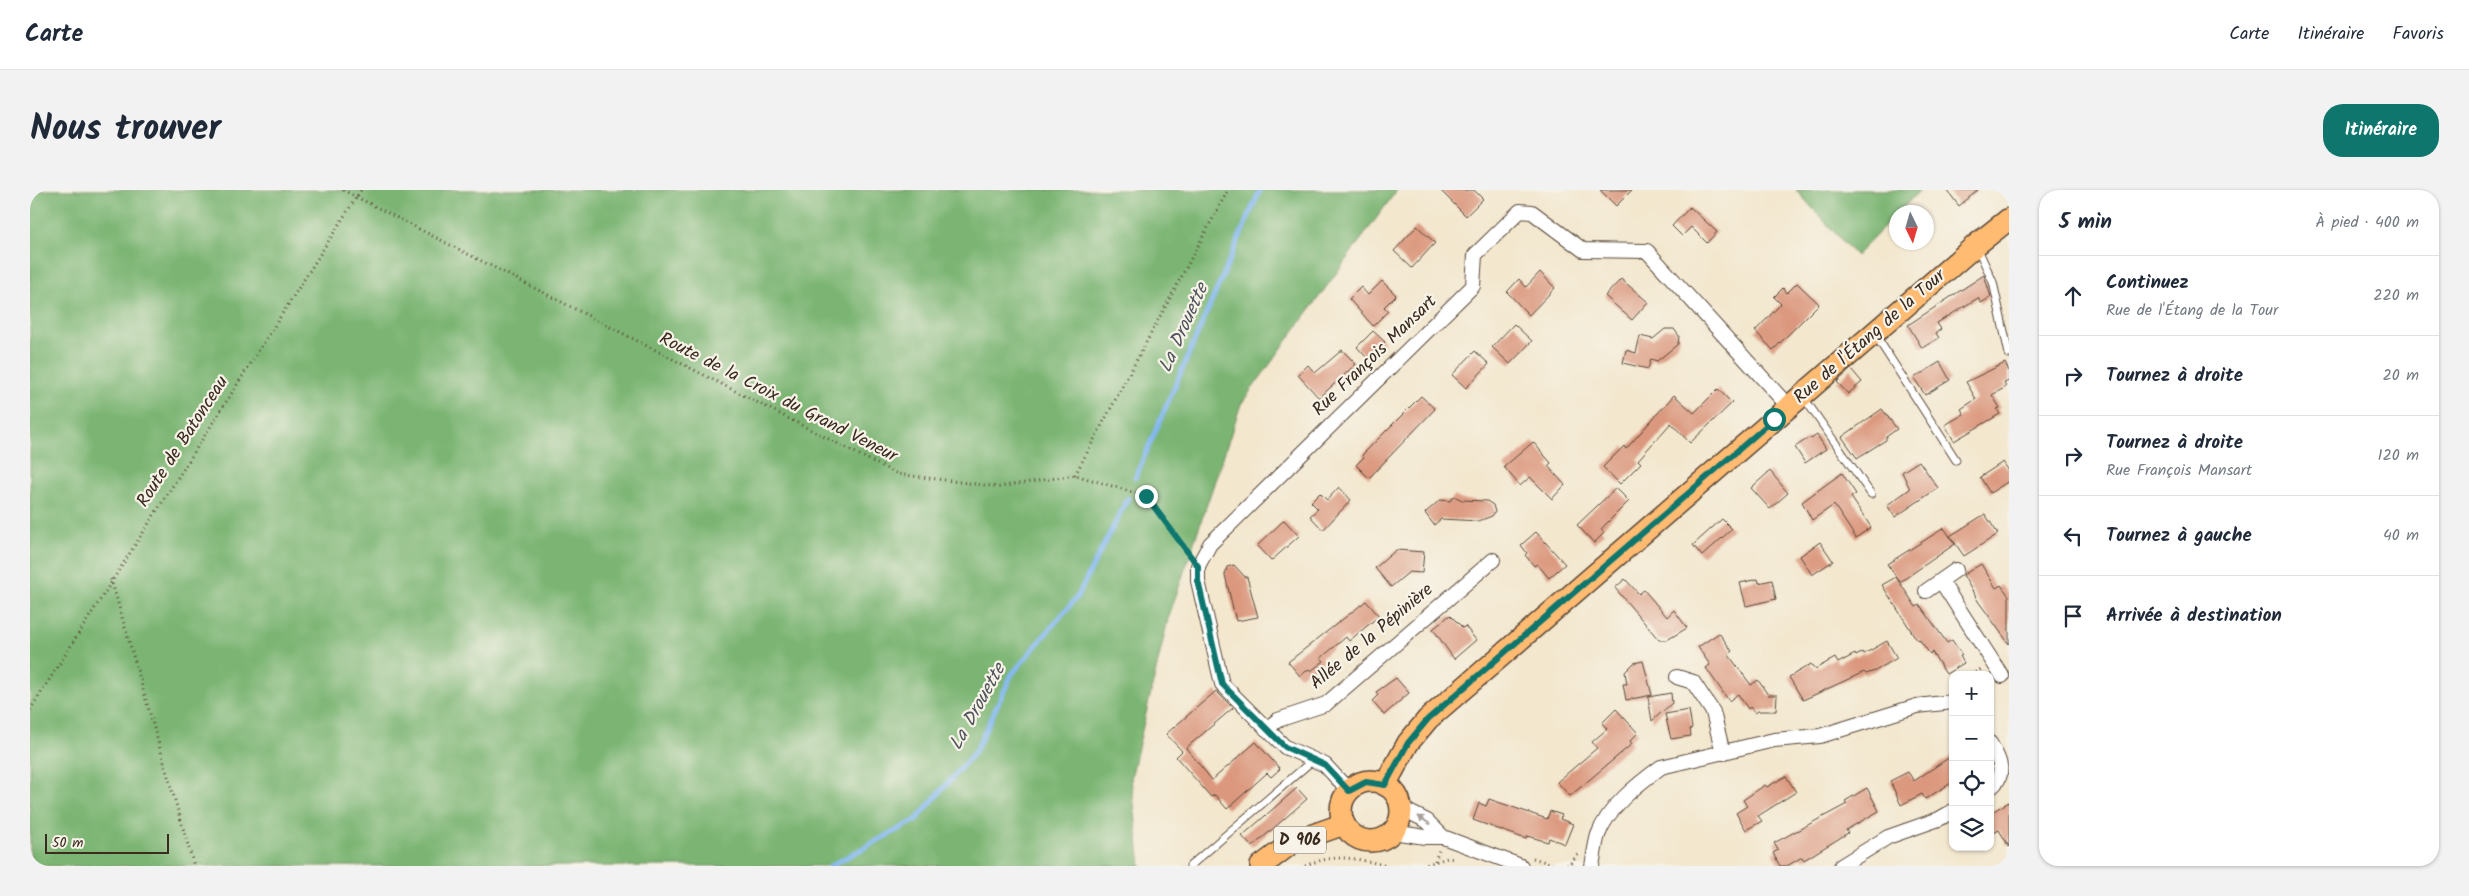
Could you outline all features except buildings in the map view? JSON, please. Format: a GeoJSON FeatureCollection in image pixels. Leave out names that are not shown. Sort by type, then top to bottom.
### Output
{"type":"FeatureCollection","features":[{"type":"Feature","properties":{"kind":"main road","name":"Rue de l'Étang de la Tour"},"geometry":{"type":"LineString","coordinates":[[1385,785],[1408,743],[1428,719],[1976,245],[2009,219]]}},
{"type":"Feature","properties":{"kind":"main road"},"geometry":{"type":"LineString","coordinates":[[1366,782],[1385,785],[1393,790],[1401,808],[1400,821],[1393,832],[1385,838],[1366,841],[1349,832],[1344,824],[1341,806],[1349,791],[1366,782]]}},
{"type":"Feature","properties":{"kind":"main road","name":"D 906"},"geometry":{"type":"LineString","coordinates":[[1261,866],[1293,842],[1344,824]]}},
{"type":"Feature","properties":{"kind":"street","name":"Rue François Mansart"},"geometry":{"type":"LineString","coordinates":[[1198,566],[1210,544],[1473,286],[1475,255],[1520,211],[1532,212],[1582,250],[1647,251],[1796,402]]}},
{"type":"Feature","properties":{"kind":"street","name":"Allée de la Pépinière"},"geometry":{"type":"LineString","coordinates":[[1266,729],[1278,720],[1326,704],[1493,560]]}},
{"type":"Feature","properties":{"kind":"street"},"geometry":{"type":"LineString","coordinates":[[1198,566],[1198,581],[1222,684],[1285,747],[1325,765],[1349,791]]}},
{"type":"Feature","properties":{"kind":"street"},"geometry":{"type":"LineString","coordinates":[[1926,591],[1956,570]]}},
{"type":"Feature","properties":{"kind":"street"},"geometry":{"type":"LineString","coordinates":[[1941,581],[2000,677]]}},
{"type":"Feature","properties":{"kind":"street"},"geometry":{"type":"LineString","coordinates":[[1677,677],[1693,682],[1713,712],[1723,753]]}},
{"type":"Feature","properties":{"kind":"street"},"geometry":{"type":"LineString","coordinates":[[1592,866],[1598,835],[1608,815],[1647,777],[1661,767],[1774,740],[1820,736],[1917,706],[1949,702]]}},
{"type":"Feature","properties":{"kind":"street"},"geometry":{"type":"LineString","coordinates":[[1994,750],[2002,770],[1994,783]]}},
{"type":"Feature","properties":{"kind":"street"},"geometry":{"type":"LineString","coordinates":[[1401,808],[1427,821],[1443,837]]}},
{"type":"Feature","properties":{"kind":"street"},"geometry":{"type":"LineString","coordinates":[[1841,866],[1888,837],[1939,819],[1949,813]]}},
{"type":"Feature","properties":{"kind":"street"},"geometry":{"type":"LineString","coordinates":[[1393,832],[1425,837],[1443,837],[1521,866]]}},
{"type":"Feature","properties":{"kind":"lane"},"geometry":{"type":"LineString","coordinates":[[1976,245],[1993,282],[2009,354]]}},
{"type":"Feature","properties":{"kind":"lane"},"geometry":{"type":"LineString","coordinates":[[1874,333],[1956,460]]}},
{"type":"Feature","properties":{"kind":"lane"},"geometry":{"type":"LineString","coordinates":[[1796,402],[1871,494]]}},
{"type":"Feature","properties":{"kind":"lane"},"geometry":{"type":"LineString","coordinates":[[1190,866],[1313,760]]}},
{"type":"Feature","properties":{"kind":"path","name":"Route de la Croix du Grand Veneur"},"geometry":{"type":"LineString","coordinates":[[343,190],[897,474],[999,488],[1076,476],[1146,496],[1198,566]]}},
{"type":"Feature","properties":{"kind":"path","name":"Route de Batonceau"},"geometry":{"type":"LineString","coordinates":[[30,710],[111,579],[361,190]]}},
{"type":"Feature","properties":{"kind":"path"},"geometry":{"type":"LineString","coordinates":[[1076,476],[1228,190]]}},
{"type":"Feature","properties":{"kind":"path"},"geometry":{"type":"LineString","coordinates":[[111,579],[194,866]]}},
{"type":"Feature","properties":{"kind":"path"},"geometry":{"type":"LineString","coordinates":[[1978,671],[1985,667]]}},
{"type":"Feature","properties":{"kind":"path"},"geometry":{"type":"LineString","coordinates":[[1305,866],[1330,857],[1349,857],[1387,866]]}},
{"type":"Feature","properties":{"kind":"path"},"geometry":{"type":"LineString","coordinates":[[1422,866],[1447,858],[1463,861]]}},
{"type":"Feature","properties":{"kind":"green space"},"geometry":{"type":"Polygon","coordinates":[[[30,190],[1397,190],[1241,404],[1168,619],[1131,778],[1141,866],[30,866],[30,190]]]}},
{"type":"Feature","properties":{"kind":"green space"},"geometry":{"type":"Polygon","coordinates":[[[1796,190],[1920,190],[1905,205],[1889,205],[1889,222],[1856,256],[1796,190]]]}},
{"type":"Feature","properties":{"kind":"waterway","name":"La Drouette"},"geometry":{"type":"LineString","coordinates":[[1135,478],[1260,190]]}},
{"type":"Feature","properties":{"kind":"waterway","name":"La Drouette"},"geometry":{"type":"LineString","coordinates":[[830,866],[916,820],[976,750],[1012,674],[1077,597],[1128,498]]}},
{"type":"Feature","properties":{"kind":"route"},"geometry":{"type":"LineString","coordinates":[[1146,496],[1198,566],[1198,581],[1222,684],[1285,747],[1325,765],[1349,791],[1357,785],[1366,782],[1376,782],[1385,785],[1408,743],[1428,719],[1774,419]]}}]}
